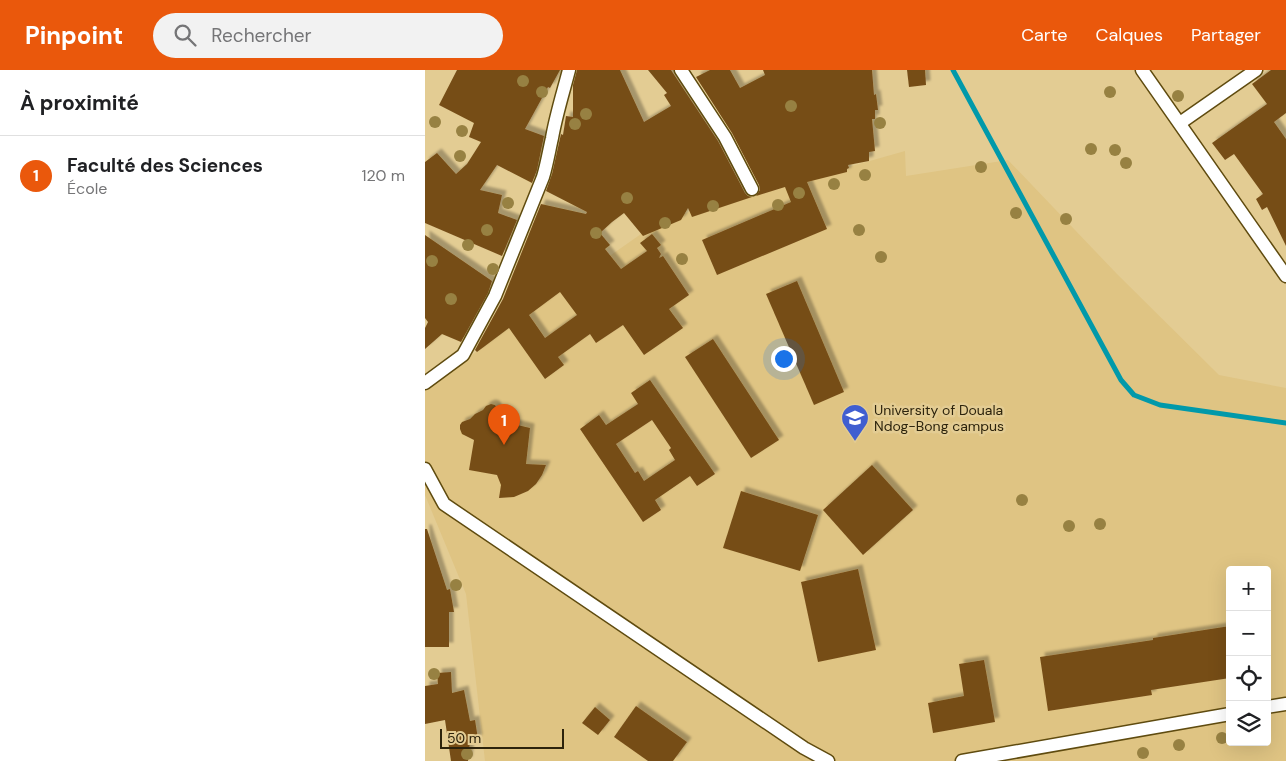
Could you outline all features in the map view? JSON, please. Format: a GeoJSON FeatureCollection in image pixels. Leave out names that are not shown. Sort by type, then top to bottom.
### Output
{"type":"FeatureCollection","features":[{"type":"Feature","properties":{"kind":"street"},"geometry":{"type":"LineString","coordinates":[[425,383],[463,355],[495,296],[548,162],[551,139],[569,70]]}},
{"type":"Feature","properties":{"kind":"street"},"geometry":{"type":"LineString","coordinates":[[681,70],[725,137],[752,189]]}},
{"type":"Feature","properties":{"kind":"street"},"geometry":{"type":"LineString","coordinates":[[1142,70],[1286,276]]}},
{"type":"Feature","properties":{"kind":"street"},"geometry":{"type":"LineString","coordinates":[[1180,124],[1256,70]]}},
{"type":"Feature","properties":{"kind":"street"},"geometry":{"type":"LineString","coordinates":[[425,468],[444,504],[804,748],[828,761]]}},
{"type":"Feature","properties":{"kind":"street"},"geometry":{"type":"LineString","coordinates":[[1271,706],[1286,704]]}},
{"type":"Feature","properties":{"kind":"street"},"geometry":{"type":"LineString","coordinates":[[962,761],[1226,715]]}},
{"type":"Feature","properties":{"kind":"shaded area","name":"University of Douala Ndog-Bong campus"},"geometry":{"type":"Polygon","coordinates":[[[905,151],[906,176],[1008,160],[1117,274],[1219,375],[1286,388],[1286,761],[485,761],[466,594],[425,495],[425,388],[661,220],[905,151]]]}},
{"type":"Feature","properties":{"kind":"building"},"geometry":{"type":"Polygon","coordinates":[[[457,70],[560,70],[550,88],[548,87],[525,129],[544,136],[537,170],[532,183],[497,165],[480,190],[502,195],[498,213],[517,220],[502,256],[425,223],[425,162],[437,153],[456,174],[467,164],[481,142],[469,137],[474,123],[439,105],[457,70]]]}},
{"type":"Feature","properties":{"kind":"building"},"geometry":{"type":"Polygon","coordinates":[[[577,70],[620,70],[644,122],[671,106],[664,95],[667,93],[648,70],[671,70],[718,141],[745,193],[752,197],[692,217],[688,208],[681,220],[643,236],[624,213],[612,222],[600,233],[610,245],[605,249],[621,269],[647,251],[640,243],[652,234],[661,245],[657,248],[661,254],[659,258],[663,256],[689,295],[669,309],[683,328],[644,355],[623,325],[596,343],[590,334],[558,357],[564,365],[545,379],[509,328],[477,352],[475,350],[503,299],[541,204],[586,214],[587,212],[546,191],[561,134],[563,135],[566,116],[573,117],[573,85],[577,70]],[[560,292],[529,315],[545,338],[577,315],[560,292]]]}},
{"type":"Feature","properties":{"kind":"building"},"geometry":{"type":"Polygon","coordinates":[[[710,70],[730,70],[740,88],[765,75],[763,70],[872,70],[874,95],[876,94],[878,110],[875,110],[875,119],[872,119],[875,151],[869,152],[869,161],[848,165],[847,172],[807,182],[827,229],[717,275],[702,240],[791,202],[785,187],[756,196],[760,190],[759,185],[732,133],[696,77],[710,70]]]}},
{"type":"Feature","properties":{"kind":"building"},"geometry":{"type":"Polygon","coordinates":[[[907,70],[925,70],[926,85],[909,87],[907,70]]]}},
{"type":"Feature","properties":{"kind":"building"},"geometry":{"type":"Polygon","coordinates":[[[1271,70],[1286,70],[1286,113],[1274,122],[1286,139],[1286,246],[1267,207],[1262,210],[1256,199],[1263,194],[1234,154],[1225,160],[1212,143],[1267,104],[1252,84],[1271,70]]]}},
{"type":"Feature","properties":{"kind":"building"},"geometry":{"type":"Polygon","coordinates":[[[425,235],[492,281],[488,293],[461,342],[442,334],[425,349],[425,328],[428,322],[425,318],[425,235]]]}},
{"type":"Feature","properties":{"kind":"building"},"geometry":{"type":"Polygon","coordinates":[[[797,281],[844,392],[814,405],[766,294],[797,281]]]}},
{"type":"Feature","properties":{"kind":"building"},"geometry":{"type":"Polygon","coordinates":[[[713,339],[779,440],[751,458],[685,357],[713,339]]]}},
{"type":"Feature","properties":{"kind":"building"},"geometry":{"type":"Polygon","coordinates":[[[650,380],[715,474],[697,486],[690,476],[655,500],[661,510],[643,522],[580,429],[599,415],[606,425],[638,404],[631,393],[650,380]],[[652,420],[616,444],[635,473],[638,471],[644,481],[675,460],[669,450],[671,448],[652,420]]]}},
{"type":"Feature","properties":{"kind":"building"},"geometry":{"type":"Polygon","coordinates":[[[491,404],[497,408],[501,421],[530,428],[526,464],[546,465],[536,484],[528,491],[514,497],[499,498],[501,485],[497,475],[469,470],[474,440],[462,434],[460,425],[491,404]]]}},
{"type":"Feature","properties":{"kind":"building"},"geometry":{"type":"Polygon","coordinates":[[[872,465],[913,510],[863,555],[823,510],[872,465]]]}},
{"type":"Feature","properties":{"kind":"building"},"geometry":{"type":"Polygon","coordinates":[[[741,491],[818,515],[800,571],[723,548],[741,491]]]}},
{"type":"Feature","properties":{"kind":"building"},"geometry":{"type":"Polygon","coordinates":[[[425,529],[427,529],[447,590],[450,589],[454,612],[449,612],[449,647],[425,647],[425,529]]]}},
{"type":"Feature","properties":{"kind":"building"},"geometry":{"type":"Polygon","coordinates":[[[858,569],[876,650],[818,662],[801,582],[858,569]]]}},
{"type":"Feature","properties":{"kind":"building"},"geometry":{"type":"Polygon","coordinates":[[[1226,627],[1226,679],[1151,690],[1152,695],[1048,711],[1040,657],[1153,640],[1153,638],[1226,627]]]}},
{"type":"Feature","properties":{"kind":"building"},"geometry":{"type":"Polygon","coordinates":[[[984,660],[995,722],[933,733],[928,703],[964,696],[959,664],[984,660]]]}},
{"type":"Feature","properties":{"kind":"building"},"geometry":{"type":"Polygon","coordinates":[[[451,672],[452,693],[464,690],[470,721],[475,720],[478,739],[470,741],[468,761],[451,761],[445,720],[425,724],[425,686],[438,684],[437,673],[451,672]]]}},
{"type":"Feature","properties":{"kind":"building"},"geometry":{"type":"Polygon","coordinates":[[[636,706],[687,742],[673,761],[648,761],[614,737],[636,706]]]}},
{"type":"Feature","properties":{"kind":"building"},"geometry":{"type":"Polygon","coordinates":[[[595,707],[610,720],[598,735],[582,723],[595,707]]]}},
{"type":"Feature","properties":{"kind":"waterway"},"geometry":{"type":"LineString","coordinates":[[953,70],[1121,380],[1134,395],[1160,405],[1286,423]]}},
{"type":"Feature","properties":{"kind":"place","name":"University of Douala Ndog-Bong campus"},"geometry":{"type":"Point","coordinates":[855,442]}},
{"type":"Feature","properties":{"kind":"place","name":"Faculté des Sciences"},"geometry":{"type":"Point","coordinates":[504,445]}}]}
